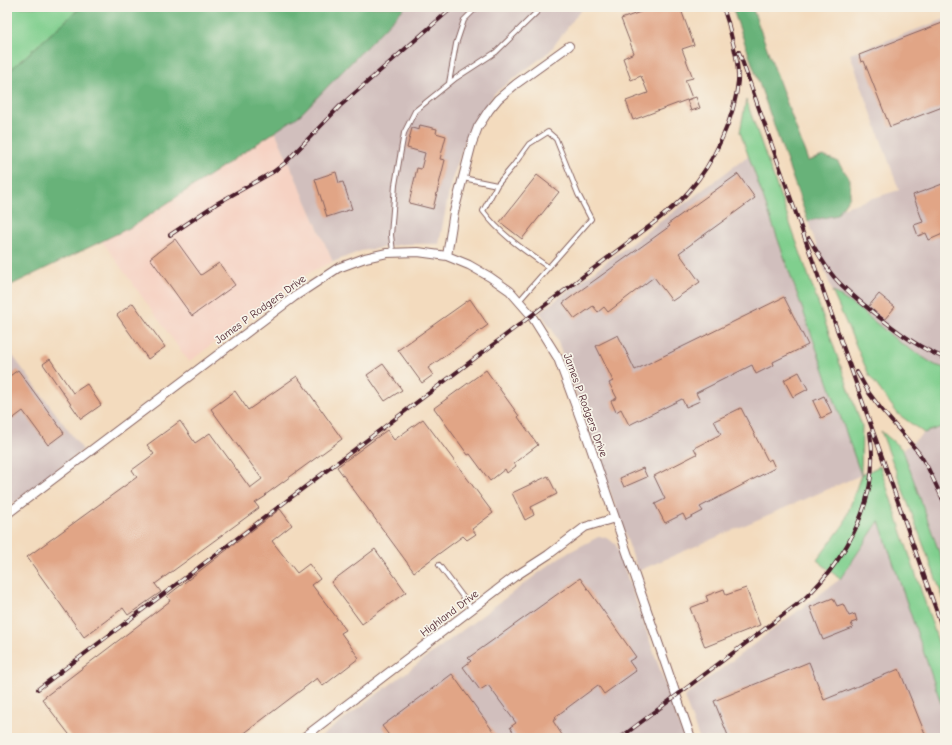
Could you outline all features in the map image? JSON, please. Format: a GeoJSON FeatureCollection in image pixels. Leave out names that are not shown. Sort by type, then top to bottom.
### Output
{"type":"FeatureCollection","features":[{"type":"Feature","properties":{"kind":"street"},"geometry":{"type":"LineString","coordinates":[[447,256],[454,212],[472,143],[478,127],[498,99],[516,84],[569,46]]}},
{"type":"Feature","properties":{"kind":"street","name":"James P Rodgers Drive"},"geometry":{"type":"LineString","coordinates":[[7,514],[294,297],[338,268],[365,258],[393,253],[418,252],[447,256],[469,265],[510,291],[531,315],[558,358],[585,430],[691,738]]}},
{"type":"Feature","properties":{"kind":"street","name":"Highland Drive"},"geometry":{"type":"LineString","coordinates":[[303,738],[514,577],[548,555],[585,527],[615,518]]}},
{"type":"Feature","properties":{"kind":"lane"},"geometry":{"type":"LineString","coordinates":[[449,83],[456,44],[464,20],[477,7]]}},
{"type":"Feature","properties":{"kind":"lane"},"geometry":{"type":"LineString","coordinates":[[393,253],[391,235],[396,185],[404,133],[415,111],[449,83],[496,52],[542,7]]}},
{"type":"Feature","properties":{"kind":"lane"},"geometry":{"type":"LineString","coordinates":[[519,301],[591,219],[578,194],[556,139],[548,132],[529,144],[513,166],[496,185],[483,211],[510,240],[548,267]]}},
{"type":"Feature","properties":{"kind":"lane"},"geometry":{"type":"LineString","coordinates":[[463,178],[496,185]]}},
{"type":"Feature","properties":{"kind":"lane"},"geometry":{"type":"LineString","coordinates":[[439,565],[472,609]]}},
{"type":"Feature","properties":{"kind":"shaded area"},"geometry":{"type":"Polygon","coordinates":[[[405,7],[584,7],[550,51],[495,93],[469,131],[451,182],[439,244],[405,244],[361,251],[333,262],[275,131],[300,115],[405,7]]]}},
{"type":"Feature","properties":{"kind":"shaded area"},"geometry":{"type":"Polygon","coordinates":[[[945,19],[945,368],[935,365],[899,342],[859,309],[832,291],[808,221],[836,215],[842,208],[899,190],[850,54],[945,19]]]}},
{"type":"Feature","properties":{"kind":"shaded area"},"geometry":{"type":"Polygon","coordinates":[[[275,131],[333,262],[314,270],[292,284],[189,362],[102,241],[133,226],[275,131]]]}},
{"type":"Feature","properties":{"kind":"shaded area"},"geometry":{"type":"Polygon","coordinates":[[[748,156],[861,475],[638,571],[559,345],[553,331],[540,312],[748,156]]]}},
{"type":"Feature","properties":{"kind":"shaded area"},"geometry":{"type":"Polygon","coordinates":[[[7,348],[83,450],[7,508],[7,348]]]}},
{"type":"Feature","properties":{"kind":"shaded area"},"geometry":{"type":"Polygon","coordinates":[[[945,426],[945,569],[903,450],[924,433],[945,426]]]}},
{"type":"Feature","properties":{"kind":"shaded area"},"geometry":{"type":"Polygon","coordinates":[[[879,520],[945,715],[945,738],[699,738],[684,697],[840,579],[879,520]]]}},
{"type":"Feature","properties":{"kind":"shaded area"},"geometry":{"type":"Polygon","coordinates":[[[600,536],[609,539],[616,545],[684,738],[319,738],[560,557],[600,536]]]}},
{"type":"Feature","properties":{"kind":"green space"},"geometry":{"type":"Polygon","coordinates":[[[7,7],[81,7],[7,73],[7,7]]]}},
{"type":"Feature","properties":{"kind":"green space"},"geometry":{"type":"Polygon","coordinates":[[[81,7],[405,7],[300,115],[133,226],[7,287],[7,73],[81,7]]]}},
{"type":"Feature","properties":{"kind":"green space"},"geometry":{"type":"Polygon","coordinates":[[[732,7],[752,7],[808,161],[823,156],[837,161],[850,179],[850,196],[837,215],[808,221],[732,7]]]}},
{"type":"Feature","properties":{"kind":"green space"},"geometry":{"type":"Polygon","coordinates":[[[746,100],[862,426],[861,475],[740,132],[746,100]]]}},
{"type":"Feature","properties":{"kind":"green space"},"geometry":{"type":"Polygon","coordinates":[[[832,291],[859,309],[899,342],[935,365],[945,368],[945,426],[924,433],[898,414],[869,375],[832,291]]]}},
{"type":"Feature","properties":{"kind":"green space"},"geometry":{"type":"Polygon","coordinates":[[[881,431],[903,450],[945,569],[945,603],[881,431]]]}},
{"type":"Feature","properties":{"kind":"green space"},"geometry":{"type":"Polygon","coordinates":[[[880,466],[945,663],[945,715],[879,521],[840,579],[817,560],[844,524],[861,475],[880,466]]]}},
{"type":"Feature","properties":{"kind":"building"},"geometry":{"type":"Polygon","coordinates":[[[654,7],[680,7],[694,45],[682,49],[693,78],[685,80],[692,98],[633,120],[626,101],[648,93],[641,76],[631,80],[623,58],[634,53],[621,19],[654,7]]]}},
{"type":"Feature","properties":{"kind":"building"},"geometry":{"type":"Polygon","coordinates":[[[945,22],[945,106],[890,127],[864,61],[861,62],[859,55],[945,22]]]}},
{"type":"Feature","properties":{"kind":"building"},"geometry":{"type":"Polygon","coordinates":[[[696,97],[700,108],[691,111],[687,100],[696,97]]]}},
{"type":"Feature","properties":{"kind":"building"},"geometry":{"type":"Polygon","coordinates":[[[420,125],[437,129],[436,133],[446,136],[440,159],[445,160],[433,209],[409,203],[417,168],[421,169],[425,153],[407,148],[412,128],[419,130],[420,125]]]}},
{"type":"Feature","properties":{"kind":"building"},"geometry":{"type":"Polygon","coordinates":[[[336,172],[339,183],[343,182],[352,209],[327,217],[315,179],[336,172]]]}},
{"type":"Feature","properties":{"kind":"building"},"geometry":{"type":"Polygon","coordinates":[[[738,174],[755,198],[679,253],[700,282],[672,301],[654,277],[608,312],[604,307],[598,312],[593,306],[575,319],[563,303],[670,226],[668,224],[738,174]]]}},
{"type":"Feature","properties":{"kind":"building"},"geometry":{"type":"Polygon","coordinates":[[[537,175],[559,192],[522,239],[500,222],[537,175]]]}},
{"type":"Feature","properties":{"kind":"building"},"geometry":{"type":"Polygon","coordinates":[[[945,183],[945,233],[929,240],[926,233],[918,236],[914,225],[923,222],[913,195],[945,183]]]}},
{"type":"Feature","properties":{"kind":"building"},"geometry":{"type":"Polygon","coordinates":[[[175,239],[201,275],[219,263],[235,285],[192,316],[150,258],[175,239]]]}},
{"type":"Feature","properties":{"kind":"building"},"geometry":{"type":"Polygon","coordinates":[[[879,294],[895,307],[884,320],[868,307],[879,294]]]}},
{"type":"Feature","properties":{"kind":"building"},"geometry":{"type":"Polygon","coordinates":[[[784,297],[808,345],[773,362],[774,365],[756,374],[752,365],[696,393],[700,401],[686,407],[682,399],[629,425],[621,409],[616,412],[611,401],[617,398],[609,383],[613,381],[596,346],[618,335],[635,370],[784,297]]]}},
{"type":"Feature","properties":{"kind":"building"},"geometry":{"type":"Polygon","coordinates":[[[470,299],[488,325],[428,368],[433,375],[422,383],[398,350],[470,299]]]}},
{"type":"Feature","properties":{"kind":"building"},"geometry":{"type":"Polygon","coordinates":[[[133,303],[165,347],[148,359],[117,315],[133,303]]]}},
{"type":"Feature","properties":{"kind":"building"},"geometry":{"type":"Polygon","coordinates":[[[50,359],[73,393],[87,384],[101,405],[81,419],[43,364],[50,359]]]}},
{"type":"Feature","properties":{"kind":"building"},"geometry":{"type":"Polygon","coordinates":[[[383,364],[402,390],[385,401],[367,375],[383,364]]]}},
{"type":"Feature","properties":{"kind":"building"},"geometry":{"type":"Polygon","coordinates":[[[18,370],[64,433],[48,445],[23,411],[7,423],[7,378],[18,370]]]}},
{"type":"Feature","properties":{"kind":"building"},"geometry":{"type":"Polygon","coordinates":[[[486,370],[538,445],[514,463],[516,466],[507,473],[505,469],[490,481],[470,454],[468,455],[434,408],[486,370]]]}},
{"type":"Feature","properties":{"kind":"building"},"geometry":{"type":"Polygon","coordinates":[[[799,372],[808,389],[793,397],[784,380],[799,372]]]}},
{"type":"Feature","properties":{"kind":"building"},"geometry":{"type":"Polygon","coordinates":[[[297,376],[342,439],[255,503],[259,508],[155,584],[161,592],[128,615],[123,608],[84,637],[27,557],[137,477],[132,470],[154,454],[147,445],[180,421],[195,443],[210,433],[250,488],[262,479],[211,409],[235,391],[248,410],[297,376]]]}},
{"type":"Feature","properties":{"kind":"building"},"geometry":{"type":"Polygon","coordinates":[[[824,396],[832,413],[821,418],[813,401],[824,396]]]}},
{"type":"Feature","properties":{"kind":"building"},"geometry":{"type":"Polygon","coordinates":[[[741,408],[768,461],[771,459],[775,468],[700,507],[703,511],[686,520],[683,514],[665,523],[655,504],[665,499],[654,476],[697,454],[694,448],[721,434],[714,421],[741,408]]]}},
{"type":"Feature","properties":{"kind":"building"},"geometry":{"type":"Polygon","coordinates":[[[423,419],[493,513],[472,529],[476,534],[467,540],[463,536],[414,572],[337,467],[387,430],[394,440],[423,419]]]}},
{"type":"Feature","properties":{"kind":"building"},"geometry":{"type":"Polygon","coordinates":[[[643,468],[647,477],[624,487],[620,478],[643,468]]]}},
{"type":"Feature","properties":{"kind":"building"},"geometry":{"type":"Polygon","coordinates":[[[548,476],[557,494],[531,507],[534,515],[525,520],[512,493],[548,476]]]}},
{"type":"Feature","properties":{"kind":"building"},"geometry":{"type":"Polygon","coordinates":[[[280,509],[292,525],[272,541],[297,573],[309,564],[320,579],[312,585],[346,630],[341,633],[359,658],[323,686],[317,678],[238,738],[72,738],[42,699],[170,601],[167,596],[280,509]]]}},
{"type":"Feature","properties":{"kind":"building"},"geometry":{"type":"Polygon","coordinates":[[[375,549],[406,592],[362,624],[331,582],[375,549]]]}},
{"type":"Feature","properties":{"kind":"building"},"geometry":{"type":"Polygon","coordinates":[[[580,578],[636,657],[629,661],[636,671],[604,694],[598,685],[555,717],[556,719],[553,721],[564,738],[517,738],[510,727],[516,723],[488,685],[480,690],[463,667],[471,661],[468,658],[580,578]]]}},
{"type":"Feature","properties":{"kind":"building"},"geometry":{"type":"Polygon","coordinates":[[[746,588],[760,625],[705,647],[690,608],[708,601],[706,596],[724,589],[726,595],[746,588]]]}},
{"type":"Feature","properties":{"kind":"building"},"geometry":{"type":"Polygon","coordinates":[[[833,598],[837,606],[843,604],[849,616],[855,614],[857,621],[851,623],[853,628],[823,640],[810,607],[833,598]]]}},
{"type":"Feature","properties":{"kind":"building"},"geometry":{"type":"Polygon","coordinates":[[[809,662],[824,700],[899,669],[926,736],[920,738],[729,738],[714,701],[809,662]]]}},
{"type":"Feature","properties":{"kind":"building"},"geometry":{"type":"Polygon","coordinates":[[[452,674],[498,738],[391,738],[382,726],[452,674]]]}},
{"type":"Feature","properties":{"kind":"railway"},"geometry":{"type":"LineString","coordinates":[[170,235],[216,204],[273,172],[285,163],[340,106],[453,7]]}},
{"type":"Feature","properties":{"kind":"railway"},"geometry":{"type":"LineString","coordinates":[[723,7],[729,26]]}},
{"type":"Feature","properties":{"kind":"railway"},"geometry":{"type":"LineString","coordinates":[[38,689],[655,222],[681,200],[698,180],[714,154],[728,125],[736,95],[738,74],[728,22]]}},
{"type":"Feature","properties":{"kind":"railway"},"geometry":{"type":"LineString","coordinates":[[739,52],[945,635]]}},
{"type":"Feature","properties":{"kind":"railway"},"geometry":{"type":"LineString","coordinates":[[809,238],[830,272],[849,292],[891,327],[908,339],[945,358]]}},
{"type":"Feature","properties":{"kind":"railway"},"geometry":{"type":"LineString","coordinates":[[857,372],[869,393],[881,409],[919,453],[943,500]]}},
{"type":"Feature","properties":{"kind":"railway"},"geometry":{"type":"LineString","coordinates":[[620,738],[803,600],[834,565],[858,524],[866,502],[872,457],[870,433]]}}]}
